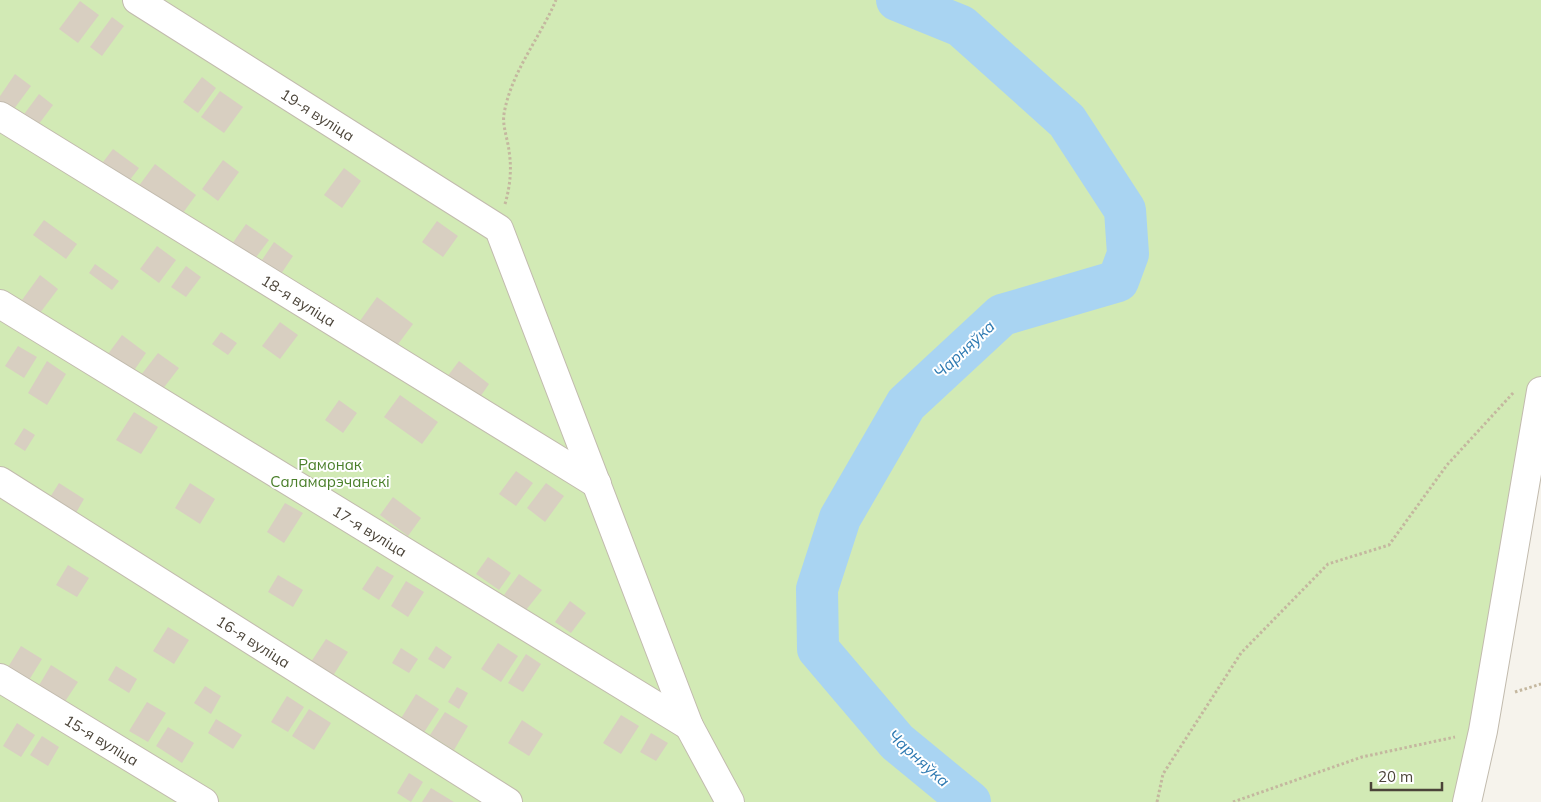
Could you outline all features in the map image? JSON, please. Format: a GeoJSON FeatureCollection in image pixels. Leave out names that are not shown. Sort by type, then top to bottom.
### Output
{"type":"FeatureCollection","features":[{"type":"Feature","properties":{"kind":"street","name":"19-я вуліца"},"geometry":{"type":"LineString","coordinates":[[137,0],[499,229]]}},
{"type":"Feature","properties":{"kind":"street","name":"18-я вуліца"},"geometry":{"type":"LineString","coordinates":[[0,116],[597,484]]}},
{"type":"Feature","properties":{"kind":"street"},"geometry":{"type":"LineString","coordinates":[[499,229],[689,726],[730,802]]}},
{"type":"Feature","properties":{"kind":"street","name":"17-я вуліца"},"geometry":{"type":"LineString","coordinates":[[0,304],[689,726]]}},
{"type":"Feature","properties":{"kind":"street"},"geometry":{"type":"LineString","coordinates":[[1467,802],[1483,731],[1541,391]]}},
{"type":"Feature","properties":{"kind":"street","name":"16-я вуліца"},"geometry":{"type":"LineString","coordinates":[[0,481],[508,802]]}},
{"type":"Feature","properties":{"kind":"street","name":"15-я вуліца"},"geometry":{"type":"LineString","coordinates":[[0,678],[204,802]]}},
{"type":"Feature","properties":{"kind":"path"},"geometry":{"type":"LineString","coordinates":[[499,229],[510,185],[510,153],[503,116],[510,87],[551,13],[556,0]]}},
{"type":"Feature","properties":{"kind":"path"},"geometry":{"type":"LineString","coordinates":[[1157,802],[1163,774],[1241,653],[1328,564],[1389,545],[1447,465],[1514,391]]}},
{"type":"Feature","properties":{"kind":"path"},"geometry":{"type":"LineString","coordinates":[[1233,802],[1362,757],[1483,731]]}},
{"type":"Feature","properties":{"kind":"green space","name":"Рамонак Саламарэчанскі"},"geometry":{"type":"Polygon","coordinates":[[[0,0],[1541,0],[1541,391],[1467,802],[0,802],[0,0]]]}},
{"type":"Feature","properties":{"kind":"building"},"geometry":{"type":"Polygon","coordinates":[[[80,1],[99,15],[78,43],[59,29],[80,1]]]}},
{"type":"Feature","properties":{"kind":"building"},"geometry":{"type":"Polygon","coordinates":[[[112,17],[124,26],[102,56],[90,47],[112,17]]]}},
{"type":"Feature","properties":{"kind":"building"},"geometry":{"type":"Polygon","coordinates":[[[15,74],[31,86],[11,113],[0,105],[0,96],[15,74]]]}},
{"type":"Feature","properties":{"kind":"building"},"geometry":{"type":"Polygon","coordinates":[[[202,77],[216,88],[198,113],[183,102],[202,77]]]}},
{"type":"Feature","properties":{"kind":"building"},"geometry":{"type":"Polygon","coordinates":[[[220,91],[243,107],[224,133],[201,117],[220,91]]]}},
{"type":"Feature","properties":{"kind":"building"},"geometry":{"type":"Polygon","coordinates":[[[39,94],[53,105],[36,128],[22,117],[39,94]]]}},
{"type":"Feature","properties":{"kind":"building"},"geometry":{"type":"Polygon","coordinates":[[[113,149],[139,168],[126,185],[100,166],[113,149]]]}},
{"type":"Feature","properties":{"kind":"building"},"geometry":{"type":"Polygon","coordinates":[[[223,160],[239,172],[218,201],[202,189],[223,160]]]}},
{"type":"Feature","properties":{"kind":"building"},"geometry":{"type":"Polygon","coordinates":[[[155,164],[196,195],[180,217],[138,187],[155,164]]]}},
{"type":"Feature","properties":{"kind":"building"},"geometry":{"type":"Polygon","coordinates":[[[344,168],[361,181],[342,208],[324,195],[344,168]]]}},
{"type":"Feature","properties":{"kind":"building"},"geometry":{"type":"Polygon","coordinates":[[[44,220],[77,244],[66,259],[33,235],[44,220]]]}},
{"type":"Feature","properties":{"kind":"building"},"geometry":{"type":"Polygon","coordinates":[[[437,221],[458,236],[443,257],[422,242],[437,221]]]}},
{"type":"Feature","properties":{"kind":"building"},"geometry":{"type":"Polygon","coordinates":[[[246,224],[269,240],[254,260],[232,244],[246,224]]]}},
{"type":"Feature","properties":{"kind":"building"},"geometry":{"type":"Polygon","coordinates":[[[274,242],[293,256],[279,277],[260,263],[274,242]]]}},
{"type":"Feature","properties":{"kind":"building"},"geometry":{"type":"Polygon","coordinates":[[[157,246],[176,260],[159,283],[140,269],[157,246]]]}},
{"type":"Feature","properties":{"kind":"building"},"geometry":{"type":"Polygon","coordinates":[[[95,264],[119,281],[112,290],[89,273],[95,264]]]}},
{"type":"Feature","properties":{"kind":"building"},"geometry":{"type":"Polygon","coordinates":[[[186,266],[201,277],[186,297],[171,287],[186,266]]]}},
{"type":"Feature","properties":{"kind":"building"},"geometry":{"type":"Polygon","coordinates":[[[40,275],[58,289],[40,313],[22,300],[40,275]]]}},
{"type":"Feature","properties":{"kind":"building"},"geometry":{"type":"Polygon","coordinates":[[[377,297],[413,324],[393,351],[357,325],[377,297]]]}},
{"type":"Feature","properties":{"kind":"building"},"geometry":{"type":"Polygon","coordinates":[[[280,322],[298,335],[280,359],[262,346],[280,322]]]}},
{"type":"Feature","properties":{"kind":"building"},"geometry":{"type":"Polygon","coordinates":[[[221,332],[237,343],[228,355],[212,344],[221,332]]]}},
{"type":"Feature","properties":{"kind":"building"},"geometry":{"type":"Polygon","coordinates":[[[122,335],[146,353],[133,372],[108,354],[122,335]]]}},
{"type":"Feature","properties":{"kind":"building"},"geometry":{"type":"Polygon","coordinates":[[[18,346],[37,357],[24,378],[5,366],[18,346]]]}},
{"type":"Feature","properties":{"kind":"building"},"geometry":{"type":"Polygon","coordinates":[[[158,353],[179,368],[162,390],[141,375],[158,353]]]}},
{"type":"Feature","properties":{"kind":"building"},"geometry":{"type":"Polygon","coordinates":[[[47,361],[66,374],[47,405],[28,393],[47,361]]]}},
{"type":"Feature","properties":{"kind":"building"},"geometry":{"type":"Polygon","coordinates":[[[459,361],[489,384],[478,400],[447,377],[459,361]]]}},
{"type":"Feature","properties":{"kind":"building"},"geometry":{"type":"Polygon","coordinates":[[[400,395],[438,422],[422,444],[384,417],[400,395]]]}},
{"type":"Feature","properties":{"kind":"building"},"geometry":{"type":"Polygon","coordinates":[[[339,400],[357,413],[343,433],[325,420],[339,400]]]}},
{"type":"Feature","properties":{"kind":"building"},"geometry":{"type":"Polygon","coordinates":[[[134,412],[158,427],[141,454],[116,440],[134,412]]]}},
{"type":"Feature","properties":{"kind":"building"},"geometry":{"type":"Polygon","coordinates":[[[24,428],[35,435],[25,451],[14,444],[24,428]]]}},
{"type":"Feature","properties":{"kind":"building"},"geometry":{"type":"Polygon","coordinates":[[[516,471],[533,483],[516,506],[499,494],[516,471]]]}},
{"type":"Feature","properties":{"kind":"building"},"geometry":{"type":"Polygon","coordinates":[[[59,483],[84,499],[73,518],[47,502],[59,483]]]}},
{"type":"Feature","properties":{"kind":"building"},"geometry":{"type":"Polygon","coordinates":[[[190,483],[215,499],[200,524],[175,508],[190,483]]]}},
{"type":"Feature","properties":{"kind":"building"},"geometry":{"type":"Polygon","coordinates":[[[546,483],[564,496],[545,522],[527,508],[546,483]]]}},
{"type":"Feature","properties":{"kind":"building"},"geometry":{"type":"Polygon","coordinates":[[[393,497],[421,518],[408,536],[380,515],[393,497]]]}},
{"type":"Feature","properties":{"kind":"building"},"geometry":{"type":"Polygon","coordinates":[[[285,503],[303,513],[284,543],[267,532],[285,503]]]}},
{"type":"Feature","properties":{"kind":"building"},"geometry":{"type":"Polygon","coordinates":[[[488,557],[511,573],[499,590],[476,574],[488,557]]]}},
{"type":"Feature","properties":{"kind":"building"},"geometry":{"type":"Polygon","coordinates":[[[68,565],[89,578],[77,597],[56,585],[68,565]]]}},
{"type":"Feature","properties":{"kind":"building"},"geometry":{"type":"Polygon","coordinates":[[[377,566],[394,576],[379,600],[362,589],[377,566]]]}},
{"type":"Feature","properties":{"kind":"building"},"geometry":{"type":"Polygon","coordinates":[[[519,574],[542,590],[526,610],[504,595],[519,574]]]}},
{"type":"Feature","properties":{"kind":"building"},"geometry":{"type":"Polygon","coordinates":[[[278,575],[303,590],[293,607],[268,592],[278,575]]]}},
{"type":"Feature","properties":{"kind":"building"},"geometry":{"type":"Polygon","coordinates":[[[406,581],[424,592],[408,617],[391,606],[406,581]]]}},
{"type":"Feature","properties":{"kind":"building"},"geometry":{"type":"Polygon","coordinates":[[[570,601],[586,613],[571,633],[555,622],[570,601]]]}},
{"type":"Feature","properties":{"kind":"building"},"geometry":{"type":"Polygon","coordinates":[[[168,627],[189,640],[174,664],[153,651],[168,627]]]}},
{"type":"Feature","properties":{"kind":"building"},"geometry":{"type":"Polygon","coordinates":[[[326,639],[348,652],[331,679],[309,665],[326,639]]]}},
{"type":"Feature","properties":{"kind":"building"},"geometry":{"type":"Polygon","coordinates":[[[498,643],[518,656],[501,682],[481,669],[498,643]]]}},
{"type":"Feature","properties":{"kind":"building"},"geometry":{"type":"Polygon","coordinates":[[[21,646],[42,659],[26,685],[5,672],[21,646]]]}},
{"type":"Feature","properties":{"kind":"building"},"geometry":{"type":"Polygon","coordinates":[[[436,646],[452,657],[444,669],[428,659],[436,646]]]}},
{"type":"Feature","properties":{"kind":"building"},"geometry":{"type":"Polygon","coordinates":[[[401,648],[418,659],[409,673],[392,663],[401,648]]]}},
{"type":"Feature","properties":{"kind":"building"},"geometry":{"type":"Polygon","coordinates":[[[526,654],[541,664],[523,692],[508,683],[526,654]]]}},
{"type":"Feature","properties":{"kind":"building"},"geometry":{"type":"Polygon","coordinates":[[[51,665],[78,682],[64,703],[38,687],[51,665]]]}},
{"type":"Feature","properties":{"kind":"building"},"geometry":{"type":"Polygon","coordinates":[[[116,666],[137,679],[129,693],[108,680],[116,666]]]}},
{"type":"Feature","properties":{"kind":"building"},"geometry":{"type":"Polygon","coordinates":[[[205,686],[221,696],[211,714],[194,703],[205,686]]]}},
{"type":"Feature","properties":{"kind":"building"},"geometry":{"type":"Polygon","coordinates":[[[457,687],[468,693],[459,709],[448,702],[457,687]]]}},
{"type":"Feature","properties":{"kind":"building"},"geometry":{"type":"Polygon","coordinates":[[[416,694],[439,709],[423,734],[400,720],[416,694]]]}},
{"type":"Feature","properties":{"kind":"building"},"geometry":{"type":"Polygon","coordinates":[[[287,696],[304,707],[288,732],[271,722],[287,696]]]}},
{"type":"Feature","properties":{"kind":"building"},"geometry":{"type":"Polygon","coordinates":[[[147,702],[166,713],[148,742],[129,731],[147,702]]]}},
{"type":"Feature","properties":{"kind":"building"},"geometry":{"type":"Polygon","coordinates":[[[309,709],[331,723],[314,750],[292,736],[309,709]]]}},
{"type":"Feature","properties":{"kind":"building"},"geometry":{"type":"Polygon","coordinates":[[[445,712],[468,726],[454,750],[430,735],[445,712]]]}},
{"type":"Feature","properties":{"kind":"building"},"geometry":{"type":"Polygon","coordinates":[[[621,715],[639,726],[621,754],[603,743],[621,715]]]}},
{"type":"Feature","properties":{"kind":"building"},"geometry":{"type":"Polygon","coordinates":[[[216,719],[242,735],[233,749],[208,733],[216,719]]]}},
{"type":"Feature","properties":{"kind":"building"},"geometry":{"type":"Polygon","coordinates":[[[522,720],[543,734],[529,756],[508,743],[522,720]]]}},
{"type":"Feature","properties":{"kind":"building"},"geometry":{"type":"Polygon","coordinates":[[[17,723],[35,735],[21,757],[3,746],[17,723]]]}},
{"type":"Feature","properties":{"kind":"building"},"geometry":{"type":"Polygon","coordinates":[[[168,727],[194,743],[182,763],[156,746],[168,727]]]}},
{"type":"Feature","properties":{"kind":"building"},"geometry":{"type":"Polygon","coordinates":[[[651,733],[668,743],[656,761],[640,752],[651,733]]]}},
{"type":"Feature","properties":{"kind":"building"},"geometry":{"type":"Polygon","coordinates":[[[42,736],[59,747],[48,766],[30,755],[42,736]]]}},
{"type":"Feature","properties":{"kind":"building"},"geometry":{"type":"Polygon","coordinates":[[[409,773],[423,782],[411,802],[397,793],[409,773]]]}},
{"type":"Feature","properties":{"kind":"building"},"geometry":{"type":"Polygon","coordinates":[[[431,788],[454,802],[422,802],[431,788]]]}},
{"type":"Feature","properties":{"kind":"waterway","name":"Чарняўка"},"geometry":{"type":"LineString","coordinates":[[897,0],[961,26],[1067,121],[1125,210],[1128,254],[1118,281],[1002,315],[906,404],[840,518],[817,589],[818,649],[897,742],[970,802]]}}]}
